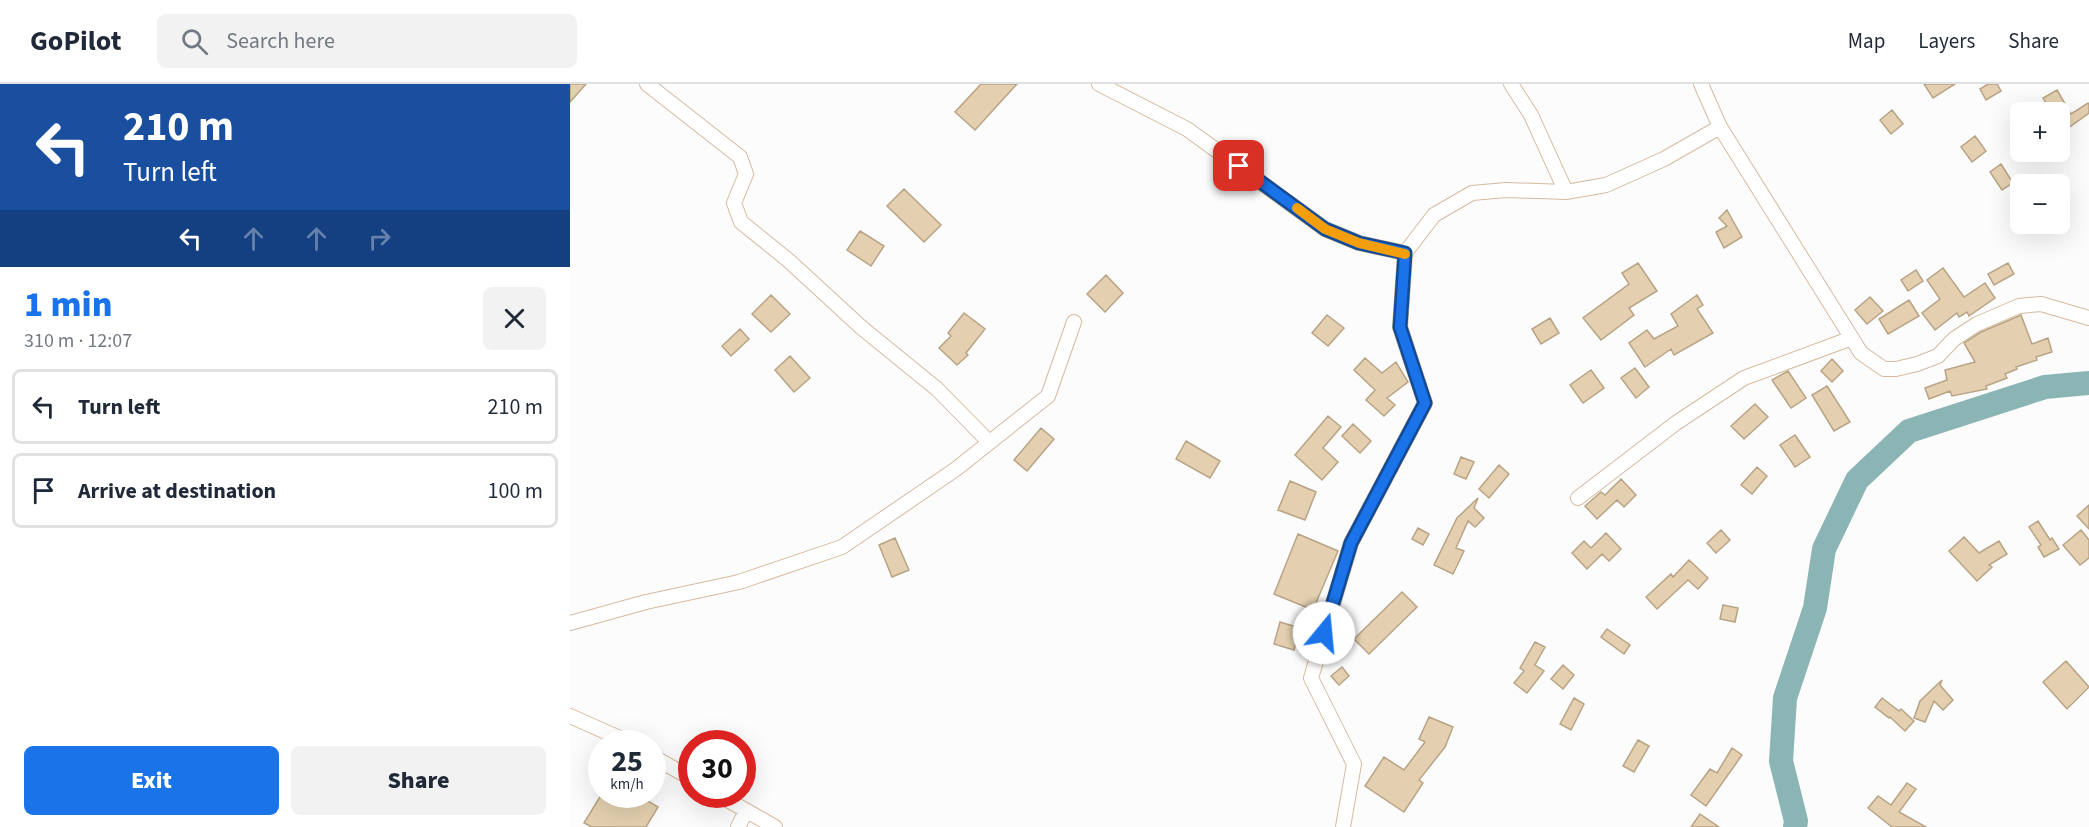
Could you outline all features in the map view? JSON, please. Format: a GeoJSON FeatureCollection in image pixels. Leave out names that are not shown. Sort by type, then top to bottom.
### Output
{"type":"FeatureCollection","features":[{"type":"Feature","properties":{"kind":"street"},"geometry":{"type":"LineString","coordinates":[[647,84],[740,157],[746,174],[734,203],[741,222],[788,260],[862,328],[937,389],[989,442]]}},
{"type":"Feature","properties":{"kind":"street"},"geometry":{"type":"LineString","coordinates":[[1099,84],[1186,129],[1325,229],[1359,243],[1405,253]]}},
{"type":"Feature","properties":{"kind":"street"},"geometry":{"type":"LineString","coordinates":[[1511,84],[1531,115],[1566,192]]}},
{"type":"Feature","properties":{"kind":"street"},"geometry":{"type":"LineString","coordinates":[[1701,84],[1720,128],[1861,353],[1884,369],[1896,369],[1938,356],[1954,339],[1977,324],[2019,306],[2041,304],[2089,318]]}},
{"type":"Feature","properties":{"kind":"street"},"geometry":{"type":"LineString","coordinates":[[1343,827],[1354,764],[1311,678],[1351,543],[1425,403],[1400,327],[1405,253],[1434,215],[1472,193],[1506,190],[1566,192],[1606,185],[1664,159],[1720,128]]}},
{"type":"Feature","properties":{"kind":"street"},"geometry":{"type":"LineString","coordinates":[[570,623],[646,602],[739,582],[842,547],[956,469],[1048,396],[1074,322]]}},
{"type":"Feature","properties":{"kind":"street"},"geometry":{"type":"LineString","coordinates":[[1578,498],[1667,430],[1744,378],[1852,338]]}},
{"type":"Feature","properties":{"kind":"street"},"geometry":{"type":"LineString","coordinates":[[570,716],[602,730]]}},
{"type":"Feature","properties":{"kind":"street"},"geometry":{"type":"LineString","coordinates":[[741,808],[775,827]]}},
{"type":"Feature","properties":{"kind":"street"},"geometry":{"type":"LineString","coordinates":[[738,827],[746,811]]}},
{"type":"Feature","properties":{"kind":"building"},"geometry":{"type":"Polygon","coordinates":[[[570,84],[586,84],[570,102],[570,84]]]}},
{"type":"Feature","properties":{"kind":"building"},"geometry":{"type":"Polygon","coordinates":[[[981,84],[1017,84],[975,130],[955,112],[981,84]]]}},
{"type":"Feature","properties":{"kind":"building"},"geometry":{"type":"Polygon","coordinates":[[[1924,84],[1955,84],[1933,98],[1924,84]]]}},
{"type":"Feature","properties":{"kind":"building"},"geometry":{"type":"Polygon","coordinates":[[[1988,84],[1997,84],[2001,91],[1986,100],[1980,89],[1988,84]]]}},
{"type":"Feature","properties":{"kind":"building"},"geometry":{"type":"Polygon","coordinates":[[[2057,90],[2064,102],[2045,102],[2043,98],[2057,90]]]}},
{"type":"Feature","properties":{"kind":"building"},"geometry":{"type":"Polygon","coordinates":[[[2088,103],[2089,113],[2070,127],[2070,112],[2071,114],[2088,103]]]}},
{"type":"Feature","properties":{"kind":"building"},"geometry":{"type":"Polygon","coordinates":[[[1892,110],[1903,124],[1891,134],[1880,120],[1892,110]]]}},
{"type":"Feature","properties":{"kind":"building"},"geometry":{"type":"Polygon","coordinates":[[[1975,136],[1986,151],[1972,162],[1961,147],[1975,136]]]}},
{"type":"Feature","properties":{"kind":"building"},"geometry":{"type":"Polygon","coordinates":[[[2001,164],[2010,178],[2010,185],[2002,190],[1990,172],[2001,164]]]}},
{"type":"Feature","properties":{"kind":"building"},"geometry":{"type":"Polygon","coordinates":[[[904,189],[941,225],[924,242],[887,206],[904,189]]]}},
{"type":"Feature","properties":{"kind":"building"},"geometry":{"type":"Polygon","coordinates":[[[1727,210],[1742,237],[1724,248],[1716,232],[1727,226],[1719,218],[1727,210]]]}},
{"type":"Feature","properties":{"kind":"building"},"geometry":{"type":"Polygon","coordinates":[[[860,231],[884,246],[871,266],[847,250],[860,231]]]}},
{"type":"Feature","properties":{"kind":"building"},"geometry":{"type":"Polygon","coordinates":[[[1638,263],[1657,291],[1629,308],[1634,315],[1601,340],[1583,318],[1629,284],[1622,273],[1638,263]]]}},
{"type":"Feature","properties":{"kind":"building"},"geometry":{"type":"Polygon","coordinates":[[[2008,263],[2014,274],[1994,285],[1988,274],[2008,263]]]}},
{"type":"Feature","properties":{"kind":"building"},"geometry":{"type":"Polygon","coordinates":[[[1943,268],[1964,297],[1985,283],[1995,298],[1969,316],[1967,312],[1959,317],[1957,313],[1935,330],[1922,313],[1940,299],[1927,280],[1943,268]]]}},
{"type":"Feature","properties":{"kind":"building"},"geometry":{"type":"Polygon","coordinates":[[[1916,270],[1923,281],[1908,291],[1901,280],[1916,270]]]}},
{"type":"Feature","properties":{"kind":"building"},"geometry":{"type":"Polygon","coordinates":[[[1106,275],[1123,293],[1105,312],[1087,294],[1106,275]]]}},
{"type":"Feature","properties":{"kind":"building"},"geometry":{"type":"Polygon","coordinates":[[[771,295],[790,314],[771,332],[752,314],[771,295]]]}},
{"type":"Feature","properties":{"kind":"building"},"geometry":{"type":"Polygon","coordinates":[[[1697,295],[1703,305],[1697,309],[1713,333],[1674,355],[1671,349],[1645,367],[1629,343],[1647,330],[1654,339],[1678,326],[1671,314],[1697,295]]]}},
{"type":"Feature","properties":{"kind":"building"},"geometry":{"type":"Polygon","coordinates":[[[1870,297],[1883,311],[1867,324],[1855,310],[1870,297]]]}},
{"type":"Feature","properties":{"kind":"building"},"geometry":{"type":"Polygon","coordinates":[[[1909,300],[1919,316],[1888,334],[1879,319],[1909,300]]]}},
{"type":"Feature","properties":{"kind":"building"},"geometry":{"type":"Polygon","coordinates":[[[964,313],[985,329],[966,353],[968,355],[957,365],[939,348],[951,336],[948,333],[964,313]]]}},
{"type":"Feature","properties":{"kind":"building"},"geometry":{"type":"Polygon","coordinates":[[[1327,315],[1344,328],[1328,346],[1312,333],[1327,315]]]}},
{"type":"Feature","properties":{"kind":"building"},"geometry":{"type":"Polygon","coordinates":[[[2021,315],[2032,344],[2048,338],[2052,352],[2016,367],[2017,369],[2005,374],[2007,378],[1986,386],[1987,389],[1952,396],[1950,391],[1929,399],[1925,388],[1947,380],[1945,370],[1975,362],[1964,343],[1981,332],[2021,315]]]}},
{"type":"Feature","properties":{"kind":"building"},"geometry":{"type":"Polygon","coordinates":[[[1550,318],[1559,333],[1541,344],[1532,329],[1550,318]]]}},
{"type":"Feature","properties":{"kind":"building"},"geometry":{"type":"Polygon","coordinates":[[[740,329],[749,339],[731,356],[722,346],[740,329]]]}},
{"type":"Feature","properties":{"kind":"building"},"geometry":{"type":"Polygon","coordinates":[[[790,356],[810,378],[794,392],[775,370],[790,356]]]}},
{"type":"Feature","properties":{"kind":"building"},"geometry":{"type":"Polygon","coordinates":[[[1365,358],[1382,373],[1396,362],[1408,382],[1387,398],[1395,405],[1384,416],[1366,400],[1375,390],[1354,370],[1365,358]]]}},
{"type":"Feature","properties":{"kind":"building"},"geometry":{"type":"Polygon","coordinates":[[[1832,359],[1843,371],[1832,382],[1821,371],[1832,359]]]}},
{"type":"Feature","properties":{"kind":"building"},"geometry":{"type":"Polygon","coordinates":[[[1635,368],[1649,387],[1636,398],[1621,378],[1635,368]]]}},
{"type":"Feature","properties":{"kind":"building"},"geometry":{"type":"Polygon","coordinates":[[[1591,370],[1604,388],[1583,403],[1570,385],[1591,370]]]}},
{"type":"Feature","properties":{"kind":"building"},"geometry":{"type":"Polygon","coordinates":[[[1788,371],[1806,398],[1791,408],[1772,380],[1788,371]]]}},
{"type":"Feature","properties":{"kind":"building"},"geometry":{"type":"Polygon","coordinates":[[[1827,386],[1850,422],[1834,431],[1812,395],[1827,386]]]}},
{"type":"Feature","properties":{"kind":"building"},"geometry":{"type":"Polygon","coordinates":[[[1755,404],[1768,417],[1744,439],[1731,426],[1755,404]]]}},
{"type":"Feature","properties":{"kind":"building"},"geometry":{"type":"Polygon","coordinates":[[[1328,416],[1341,427],[1323,448],[1338,462],[1322,480],[1295,455],[1328,416]]]}},
{"type":"Feature","properties":{"kind":"building"},"geometry":{"type":"Polygon","coordinates":[[[1353,424],[1371,441],[1360,453],[1342,436],[1353,424]]]}},
{"type":"Feature","properties":{"kind":"building"},"geometry":{"type":"Polygon","coordinates":[[[1041,428],[1054,439],[1027,471],[1014,460],[1041,428]]]}},
{"type":"Feature","properties":{"kind":"building"},"geometry":{"type":"Polygon","coordinates":[[[1795,435],[1810,457],[1795,467],[1780,445],[1795,435]]]}},
{"type":"Feature","properties":{"kind":"building"},"geometry":{"type":"Polygon","coordinates":[[[1186,441],[1220,461],[1210,478],[1176,459],[1186,441]]]}},
{"type":"Feature","properties":{"kind":"building"},"geometry":{"type":"Polygon","coordinates":[[[1461,457],[1474,462],[1466,479],[1454,474],[1461,457]]]}},
{"type":"Feature","properties":{"kind":"building"},"geometry":{"type":"Polygon","coordinates":[[[1499,465],[1509,474],[1489,498],[1479,489],[1499,465]]]}},
{"type":"Feature","properties":{"kind":"building"},"geometry":{"type":"Polygon","coordinates":[[[1757,467],[1767,476],[1752,494],[1741,485],[1757,467]]]}},
{"type":"Feature","properties":{"kind":"building"},"geometry":{"type":"Polygon","coordinates":[[[1621,479],[1636,495],[1624,507],[1617,500],[1597,519],[1585,506],[1601,492],[1605,495],[1621,479]]]}},
{"type":"Feature","properties":{"kind":"building"},"geometry":{"type":"Polygon","coordinates":[[[1290,481],[1316,492],[1305,520],[1278,510],[1290,481]]]}},
{"type":"Feature","properties":{"kind":"building"},"geometry":{"type":"Polygon","coordinates":[[[1478,498],[1474,508],[1484,518],[1475,527],[1468,521],[1456,548],[1464,551],[1453,574],[1434,565],[1457,518],[1478,498]]]}},
{"type":"Feature","properties":{"kind":"building"},"geometry":{"type":"Polygon","coordinates":[[[2089,505],[2089,529],[2077,516],[2089,505]]]}},
{"type":"Feature","properties":{"kind":"building"},"geometry":{"type":"Polygon","coordinates":[[[2038,521],[2050,540],[2052,538],[2059,549],[2044,557],[2038,547],[2041,545],[2029,527],[2038,521]]]}},
{"type":"Feature","properties":{"kind":"building"},"geometry":{"type":"Polygon","coordinates":[[[1418,528],[1429,534],[1423,545],[1412,539],[1418,528]]]}},
{"type":"Feature","properties":{"kind":"building"},"geometry":{"type":"Polygon","coordinates":[[[1721,530],[1730,540],[1716,553],[1707,543],[1721,530]]]}},
{"type":"Feature","properties":{"kind":"building"},"geometry":{"type":"Polygon","coordinates":[[[2081,530],[2089,540],[2089,558],[2080,565],[2063,545],[2081,530]]]}},
{"type":"Feature","properties":{"kind":"building"},"geometry":{"type":"Polygon","coordinates":[[[1606,533],[1621,549],[1609,561],[1602,554],[1587,569],[1572,553],[1584,541],[1591,548],[1606,533]]]}},
{"type":"Feature","properties":{"kind":"building"},"geometry":{"type":"Polygon","coordinates":[[[1298,534],[1338,551],[1313,610],[1274,594],[1298,534]]]}},
{"type":"Feature","properties":{"kind":"building"},"geometry":{"type":"Polygon","coordinates":[[[1964,537],[1979,553],[1999,541],[2007,554],[1989,565],[1992,567],[1977,581],[1949,551],[1964,537]]]}},
{"type":"Feature","properties":{"kind":"building"},"geometry":{"type":"Polygon","coordinates":[[[895,538],[909,570],[892,577],[879,545],[895,538]]]}},
{"type":"Feature","properties":{"kind":"building"},"geometry":{"type":"Polygon","coordinates":[[[1689,560],[1708,578],[1698,589],[1688,580],[1657,609],[1646,597],[1671,574],[1673,577],[1689,560]]]}},
{"type":"Feature","properties":{"kind":"building"},"geometry":{"type":"Polygon","coordinates":[[[1402,592],[1417,607],[1369,654],[1354,639],[1402,592]]]}},
{"type":"Feature","properties":{"kind":"building"},"geometry":{"type":"Polygon","coordinates":[[[1723,605],[1738,608],[1735,622],[1720,619],[1723,605]]]}},
{"type":"Feature","properties":{"kind":"building"},"geometry":{"type":"Polygon","coordinates":[[[1280,622],[1300,628],[1294,650],[1274,644],[1280,622]]]}},
{"type":"Feature","properties":{"kind":"building"},"geometry":{"type":"Polygon","coordinates":[[[1607,629],[1630,645],[1624,654],[1601,637],[1607,629]]]}},
{"type":"Feature","properties":{"kind":"building"},"geometry":{"type":"Polygon","coordinates":[[[1535,642],[1545,647],[1535,665],[1544,671],[1527,693],[1514,683],[1524,671],[1520,668],[1535,642]]]}},
{"type":"Feature","properties":{"kind":"building"},"geometry":{"type":"Polygon","coordinates":[[[2066,661],[2089,687],[2067,709],[2043,682],[2066,661]]]}},
{"type":"Feature","properties":{"kind":"building"},"geometry":{"type":"Polygon","coordinates":[[[1563,665],[1574,675],[1563,689],[1551,679],[1563,665]]]}},
{"type":"Feature","properties":{"kind":"building"},"geometry":{"type":"Polygon","coordinates":[[[1342,667],[1349,676],[1339,685],[1331,676],[1342,667]]]}},
{"type":"Feature","properties":{"kind":"building"},"geometry":{"type":"Polygon","coordinates":[[[1942,680],[1940,685],[1953,700],[1943,710],[1934,701],[1925,722],[1914,718],[1920,701],[1942,680]]]}},
{"type":"Feature","properties":{"kind":"building"},"geometry":{"type":"Polygon","coordinates":[[[1574,698],[1584,704],[1571,730],[1560,724],[1574,698]]]}},
{"type":"Feature","properties":{"kind":"building"},"geometry":{"type":"Polygon","coordinates":[[[1882,698],[1899,711],[1901,709],[1914,721],[1905,731],[1875,707],[1882,698]]]}},
{"type":"Feature","properties":{"kind":"building"},"geometry":{"type":"Polygon","coordinates":[[[1429,717],[1453,727],[1445,747],[1419,780],[1423,783],[1404,812],[1365,786],[1384,757],[1404,770],[1425,742],[1419,739],[1429,717]]]}},
{"type":"Feature","properties":{"kind":"building"},"geometry":{"type":"Polygon","coordinates":[[[1638,740],[1649,746],[1634,772],[1623,766],[1638,740]]]}},
{"type":"Feature","properties":{"kind":"building"},"geometry":{"type":"Polygon","coordinates":[[[1732,748],[1742,755],[1706,806],[1691,795],[1710,769],[1717,773],[1732,748]]]}},
{"type":"Feature","properties":{"kind":"building"},"geometry":{"type":"Polygon","coordinates":[[[1907,783],[1916,789],[1899,812],[1926,827],[1892,827],[1868,808],[1878,796],[1891,805],[1907,783]]]}},
{"type":"Feature","properties":{"kind":"building"},"geometry":{"type":"Polygon","coordinates":[[[593,808],[657,808],[646,827],[592,827],[584,823],[593,808]]]}},
{"type":"Feature","properties":{"kind":"building"},"geometry":{"type":"Polygon","coordinates":[[[1700,814],[1719,827],[1691,827],[1700,814]]]}},
{"type":"Feature","properties":{"kind":"waterway"},"geometry":{"type":"LineString","coordinates":[[1795,827],[1796,821],[1781,761],[1785,698],[1815,608],[1824,549],[1857,480],[1909,431],[2045,387],[2089,383]]}},
{"type":"Feature","properties":{"kind":"slow traffic"},"geometry":{"type":"LineString","coordinates":[[1297,208],[1325,229],[1359,243],[1405,254]]}},
{"type":"Feature","properties":{"kind":"route"},"geometry":{"type":"LineString","coordinates":[[1239,166],[1325,229],[1359,243],[1405,253],[1400,327],[1425,403],[1351,543],[1324,633]]}}]}
